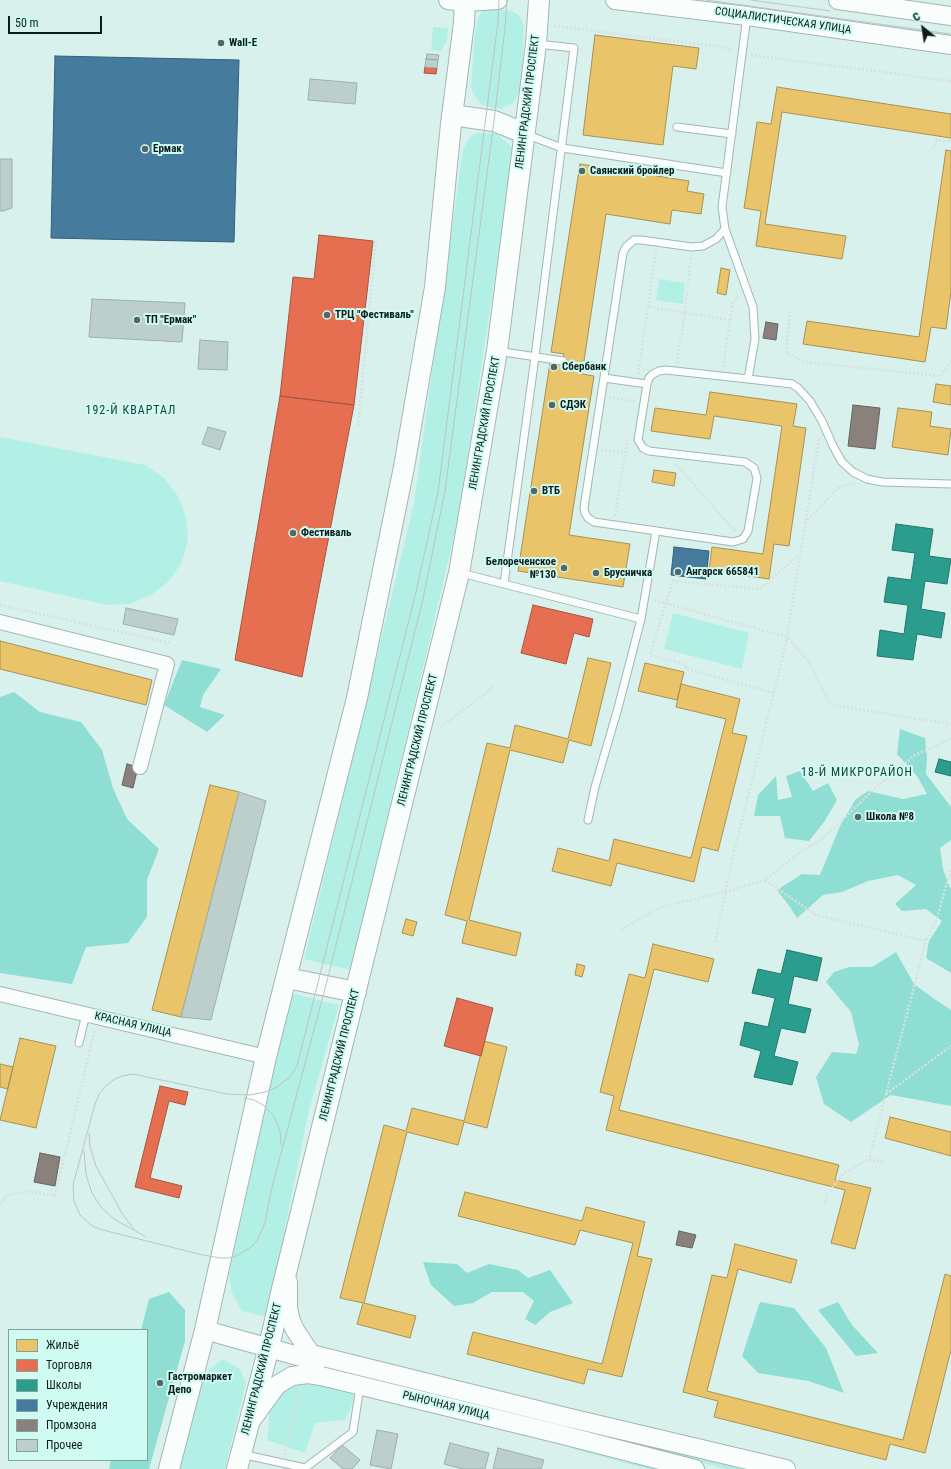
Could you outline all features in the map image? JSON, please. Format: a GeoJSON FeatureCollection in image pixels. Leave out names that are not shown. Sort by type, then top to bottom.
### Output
{"type":"FeatureCollection","features":[{"type":"Feature","properties":{"kind":"main road","name":"ЛЕНИНГРАДСКИЙ ПРОСПЕКТ"},"geometry":{"type":"LineString","coordinates":[[239,1461],[269,1347],[459,573],[497,351],[536,44],[539,0]]}},
{"type":"Feature","properties":{"kind":"main road"},"geometry":{"type":"LineString","coordinates":[[169,1469],[205,1330],[266,1057],[357,698],[404,467],[435,286],[452,115],[464,23],[459,1]]}},
{"type":"Feature","properties":{"kind":"main road"},"geometry":{"type":"LineString","coordinates":[[452,115],[494,121],[524,133]]}},
{"type":"Feature","properties":{"kind":"main road"},"geometry":{"type":"LineString","coordinates":[[287,978],[356,992]]}},
{"type":"Feature","properties":{"kind":"street"},"geometry":{"type":"LineString","coordinates":[[459,1],[498,0]]}},
{"type":"Feature","properties":{"kind":"street","name":"СОЦИАЛИСТИЧЕСКАЯ УЛИЦА"},"geometry":{"type":"LineString","coordinates":[[615,0],[747,16],[951,44]]}},
{"type":"Feature","properties":{"kind":"street"},"geometry":{"type":"LineString","coordinates":[[838,0],[951,16]]}},
{"type":"Feature","properties":{"kind":"street"},"geometry":{"type":"LineString","coordinates":[[0,622],[167,664],[140,767]]}},
{"type":"Feature","properties":{"kind":"street","name":"КРАСНАЯ УЛИЦА"},"geometry":{"type":"LineString","coordinates":[[0,994],[266,1057]]}},
{"type":"Feature","properties":{"kind":"street"},"geometry":{"type":"LineString","coordinates":[[289,1262],[289,1316],[308,1356],[308,1363],[321,1376]]}},
{"type":"Feature","properties":{"kind":"street","name":"РЫНОЧНАЯ УЛИЦА"},"geometry":{"type":"LineString","coordinates":[[205,1330],[269,1347],[707,1449],[786,1469]]}},
{"type":"Feature","properties":{"kind":"street","name":"РЫНОЧНАЯ УЛИЦА"},"geometry":{"type":"LineString","coordinates":[[247,1427],[273,1389],[282,1381],[296,1375],[308,1374],[360,1385],[695,1469]]}},
{"type":"Feature","properties":{"kind":"street"},"geometry":{"type":"LineString","coordinates":[[559,1434],[566,1417]]}},
{"type":"Feature","properties":{"kind":"lane"},"geometry":{"type":"LineString","coordinates":[[747,16],[722,207],[725,229],[753,306],[755,339],[748,379]]}},
{"type":"Feature","properties":{"kind":"lane"},"geometry":{"type":"LineString","coordinates":[[504,584],[535,357],[574,48],[536,44]]}},
{"type":"Feature","properties":{"kind":"lane"},"geometry":{"type":"LineString","coordinates":[[677,127],[732,134]]}},
{"type":"Feature","properties":{"kind":"lane"},"geometry":{"type":"LineString","coordinates":[[524,133],[562,148],[727,173]]}},
{"type":"Feature","properties":{"kind":"lane"},"geometry":{"type":"LineString","coordinates":[[725,229],[716,239],[708,243],[692,247],[634,240],[626,247],[623,253],[584,508],[588,518],[594,522],[733,542],[743,539],[748,531],[757,478],[754,468],[745,462],[649,451],[643,448],[640,444],[638,440],[647,384],[650,378],[659,371],[675,371],[792,384],[810,401],[822,421],[842,462],[853,472],[867,479],[882,482],[951,484]]}},
{"type":"Feature","properties":{"kind":"lane"},"geometry":{"type":"LineString","coordinates":[[497,351],[563,361]]}},
{"type":"Feature","properties":{"kind":"lane"},"geometry":{"type":"LineString","coordinates":[[583,364],[605,368]]}},
{"type":"Feature","properties":{"kind":"lane"},"geometry":{"type":"LineString","coordinates":[[604,378],[647,384]]}},
{"type":"Feature","properties":{"kind":"lane"},"geometry":{"type":"LineString","coordinates":[[588,820],[595,787],[618,708],[641,619],[656,531]]}},
{"type":"Feature","properties":{"kind":"lane"},"geometry":{"type":"LineString","coordinates":[[459,573],[641,619]]}},
{"type":"Feature","properties":{"kind":"lane"},"geometry":{"type":"LineString","coordinates":[[79,1043],[86,1014]]}},
{"type":"Feature","properties":{"kind":"lane"},"geometry":{"type":"LineString","coordinates":[[239,1461],[282,1463],[305,1468],[353,1432],[360,1385]]}},
{"type":"Feature","properties":{"kind":"path"},"geometry":{"type":"LineString","coordinates":[[554,26],[722,47],[759,57],[951,81]]}},
{"type":"Feature","properties":{"kind":"path"},"geometry":{"type":"LineString","coordinates":[[933,150],[936,140],[951,141]]}},
{"type":"Feature","properties":{"kind":"path"},"geometry":{"type":"LineString","coordinates":[[358,426],[376,238]]}},
{"type":"Feature","properties":{"kind":"path"},"geometry":{"type":"LineString","coordinates":[[675,371],[685,313],[692,247]]}},
{"type":"Feature","properties":{"kind":"path"},"geometry":{"type":"LineString","coordinates":[[722,376],[733,304],[744,281]]}},
{"type":"Feature","properties":{"kind":"path"},"geometry":{"type":"LineString","coordinates":[[649,307],[730,320]]}},
{"type":"Feature","properties":{"kind":"path"},"geometry":{"type":"LineString","coordinates":[[790,311],[786,353],[805,362],[941,376],[951,360]]}},
{"type":"Feature","properties":{"kind":"path"},"geometry":{"type":"LineString","coordinates":[[601,395],[644,404]]}},
{"type":"Feature","properties":{"kind":"path"},"geometry":{"type":"LineString","coordinates":[[715,942],[732,861],[787,637],[822,421]]}},
{"type":"Feature","properties":{"kind":"path"},"geometry":{"type":"LineString","coordinates":[[593,448],[625,454]]}},
{"type":"Feature","properties":{"kind":"path"},"geometry":{"type":"LineString","coordinates":[[667,453],[743,539]]}},
{"type":"Feature","properties":{"kind":"path"},"geometry":{"type":"LineString","coordinates":[[805,524],[838,488],[867,479]]}},
{"type":"Feature","properties":{"kind":"path"},"geometry":{"type":"LineString","coordinates":[[774,693],[687,669],[682,663],[650,654],[673,581],[760,589],[800,554]]}},
{"type":"Feature","properties":{"kind":"path"},"geometry":{"type":"LineString","coordinates":[[645,598],[787,637],[807,659],[831,705],[951,724]]}},
{"type":"Feature","properties":{"kind":"path"},"geometry":{"type":"LineString","coordinates":[[0,605],[170,644]]}},
{"type":"Feature","properties":{"kind":"path"},"geometry":{"type":"LineString","coordinates":[[441,727],[495,686]]}},
{"type":"Feature","properties":{"kind":"path"},"geometry":{"type":"LineString","coordinates":[[621,930],[661,907],[725,892],[765,880],[822,839],[882,782],[915,756],[951,739]]}},
{"type":"Feature","properties":{"kind":"path"},"geometry":{"type":"LineString","coordinates":[[868,1159],[926,941],[936,921],[951,869]]}},
{"type":"Feature","properties":{"kind":"path"},"geometry":{"type":"LineString","coordinates":[[765,880],[816,915],[926,941]]}},
{"type":"Feature","properties":{"kind":"path"},"geometry":{"type":"LineString","coordinates":[[0,1204],[7,1196],[29,1191],[55,1196],[96,1027]]}},
{"type":"Feature","properties":{"kind":"path"},"geometry":{"type":"LineString","coordinates":[[886,1094],[951,1046]]}},
{"type":"Feature","properties":{"kind":"path"},"geometry":{"type":"LineString","coordinates":[[824,1206],[828,1193],[843,1174],[868,1159],[883,1162]]}},
{"type":"Feature","properties":{"kind":"path"},"geometry":{"type":"LineString","coordinates":[[282,1463],[302,1384]]}},
{"type":"Feature","properties":{"kind":"green space"},"geometry":{"type":"Polygon","coordinates":[[[494,9],[512,11],[516,13],[524,25],[522,73],[518,94],[513,103],[501,109],[491,108],[480,103],[471,88],[475,33],[478,19],[482,11],[494,9]]]}},
{"type":"Feature","properties":{"kind":"green space"},"geometry":{"type":"Polygon","coordinates":[[[433,27],[448,28],[447,41],[441,51],[431,50],[433,27]]]}},
{"type":"Feature","properties":{"kind":"green space"},"geometry":{"type":"Polygon","coordinates":[[[477,133],[497,134],[514,149],[459,515],[350,970],[304,959],[414,503],[463,149],[470,137],[477,133]]]}},
{"type":"Feature","properties":{"kind":"green space"},"geometry":{"type":"Polygon","coordinates":[[[659,279],[685,283],[683,304],[656,300],[659,279]]]}},
{"type":"Feature","properties":{"kind":"green space"},"geometry":{"type":"Polygon","coordinates":[[[0,437],[145,465],[164,478],[178,496],[186,517],[188,540],[182,562],[169,581],[151,595],[130,604],[107,605],[0,581],[0,437]]]}},
{"type":"Feature","properties":{"kind":"green space"},"geometry":{"type":"Polygon","coordinates":[[[673,613],[749,633],[742,669],[664,649],[673,613]]]}},
{"type":"Feature","properties":{"kind":"green space"},"geometry":{"type":"Polygon","coordinates":[[[182,660],[221,669],[203,695],[200,707],[225,715],[207,732],[164,705],[182,660]]]}},
{"type":"Feature","properties":{"kind":"green space"},"geometry":{"type":"Polygon","coordinates":[[[14,692],[40,712],[81,722],[102,750],[113,788],[127,819],[159,849],[147,880],[147,917],[128,943],[86,947],[72,984],[0,973],[0,697],[14,692]]]}},
{"type":"Feature","properties":{"kind":"green space"},"geometry":{"type":"Polygon","coordinates":[[[900,729],[925,738],[927,758],[926,774],[951,807],[951,840],[940,848],[943,869],[950,888],[951,887],[951,973],[926,958],[929,941],[942,921],[926,909],[902,911],[895,904],[916,885],[898,875],[868,881],[842,892],[823,895],[797,918],[777,890],[802,874],[820,875],[840,826],[855,800],[868,791],[903,799],[927,794],[917,776],[897,754],[900,729]]]}},
{"type":"Feature","properties":{"kind":"green space"},"geometry":{"type":"Polygon","coordinates":[[[800,771],[813,791],[828,783],[837,800],[824,822],[809,841],[785,838],[780,816],[754,816],[758,795],[776,776],[778,800],[792,797],[786,776],[800,771]]]}},
{"type":"Feature","properties":{"kind":"green space"},"geometry":{"type":"Polygon","coordinates":[[[896,952],[914,984],[951,1010],[951,1106],[891,1095],[851,1122],[824,1104],[816,1077],[832,1052],[856,1054],[859,1045],[851,1012],[826,982],[834,972],[849,967],[872,967],[896,952]]]}},
{"type":"Feature","properties":{"kind":"green space"},"geometry":{"type":"Polygon","coordinates":[[[291,993],[339,1005],[309,1110],[267,1317],[242,1311],[232,1293],[229,1275],[291,993]]]}},
{"type":"Feature","properties":{"kind":"green space"},"geometry":{"type":"Polygon","coordinates":[[[423,1262],[457,1264],[467,1273],[489,1264],[518,1270],[528,1278],[550,1270],[573,1303],[550,1312],[535,1325],[525,1319],[534,1301],[523,1292],[492,1292],[473,1303],[454,1306],[431,1285],[423,1262]]]}},
{"type":"Feature","properties":{"kind":"green space"},"geometry":{"type":"Polygon","coordinates":[[[169,1292],[185,1310],[185,1341],[149,1469],[109,1469],[111,1461],[148,1461],[148,1329],[141,1329],[149,1299],[169,1292]]]}},
{"type":"Feature","properties":{"kind":"green space"},"geometry":{"type":"Polygon","coordinates":[[[760,1302],[794,1308],[826,1348],[844,1393],[808,1381],[758,1373],[742,1356],[760,1302]]]}},
{"type":"Feature","properties":{"kind":"green space"},"geometry":{"type":"Polygon","coordinates":[[[838,1302],[852,1325],[878,1353],[856,1356],[818,1310],[838,1302]]]}},
{"type":"Feature","properties":{"kind":"green space"},"geometry":{"type":"Polygon","coordinates":[[[223,1359],[240,1369],[246,1383],[225,1469],[180,1469],[200,1385],[207,1371],[223,1359]]]}},
{"type":"Feature","properties":{"kind":"green space"},"geometry":{"type":"Polygon","coordinates":[[[295,1381],[347,1389],[354,1396],[350,1411],[344,1420],[315,1423],[305,1453],[267,1440],[269,1413],[281,1392],[295,1381]]]}},
{"type":"Feature","properties":{"kind":"green space"},"geometry":{"type":"Polygon","coordinates":[[[576,1424],[757,1469],[726,1469],[574,1431],[576,1424]]]}},
{"type":"Feature","properties":{"kind":"green space"},"geometry":{"type":"Polygon","coordinates":[[[573,1445],[611,1454],[611,1458],[639,1465],[641,1460],[678,1469],[649,1469],[639,1467],[573,1449],[573,1445]]]}},
{"type":"Feature","properties":{"kind":"building: Жильё"},"geometry":{"type":"Polygon","coordinates":[[[595,35],[699,48],[696,69],[673,66],[663,145],[583,135],[595,35]]]}},
{"type":"Feature","properties":{"kind":"building: Жильё"},"geometry":{"type":"Polygon","coordinates":[[[777,87],[951,114],[951,138],[782,112],[765,224],[846,236],[842,259],[756,246],[761,211],[744,208],[757,122],[771,124],[777,87]]]}},
{"type":"Feature","properties":{"kind":"building: Жильё"},"geometry":{"type":"Polygon","coordinates":[[[946,150],[951,151],[951,292],[946,329],[931,327],[925,362],[803,344],[807,321],[919,337],[946,150]]]}},
{"type":"Feature","properties":{"kind":"building: Жильё"},"geometry":{"type":"Polygon","coordinates":[[[580,164],[689,181],[687,191],[704,194],[701,214],[672,210],[670,224],[606,214],[582,374],[594,376],[569,535],[630,544],[623,587],[518,571],[550,363],[562,365],[564,354],[551,352],[580,164]]]}},
{"type":"Feature","properties":{"kind":"building: Жильё"},"geometry":{"type":"Polygon","coordinates":[[[721,268],[730,270],[726,295],[717,293],[721,268]]]}},
{"type":"Feature","properties":{"kind":"building: Жильё"},"geometry":{"type":"Polygon","coordinates":[[[936,384],[951,386],[951,405],[933,402],[936,384]]]}},
{"type":"Feature","properties":{"kind":"building: Жильё"},"geometry":{"type":"Polygon","coordinates":[[[710,392],[797,404],[793,426],[806,428],[789,546],[774,544],[769,579],[709,570],[712,547],[763,554],[782,426],[714,416],[710,439],[651,431],[655,408],[706,415],[710,392]]]}},
{"type":"Feature","properties":{"kind":"building: Жильё"},"geometry":{"type":"Polygon","coordinates":[[[898,408],[932,412],[930,426],[951,429],[948,455],[892,447],[898,408]]]}},
{"type":"Feature","properties":{"kind":"building: Жильё"},"geometry":{"type":"Polygon","coordinates":[[[654,470],[676,473],[674,486],[652,482],[654,470]]]}},
{"type":"Feature","properties":{"kind":"building: Жильё"},"geometry":{"type":"Polygon","coordinates":[[[0,641],[152,680],[146,705],[0,669],[0,641]]]}},
{"type":"Feature","properties":{"kind":"building: Жильё"},"geometry":{"type":"Polygon","coordinates":[[[588,658],[611,663],[591,746],[569,740],[563,763],[510,750],[469,920],[521,933],[516,956],[462,943],[467,921],[445,915],[487,743],[510,748],[515,725],[568,739],[588,658]]]}},
{"type":"Feature","properties":{"kind":"building: Жильё"},"geometry":{"type":"Polygon","coordinates":[[[645,663],[684,672],[677,700],[638,691],[645,663]]]}},
{"type":"Feature","properties":{"kind":"building: Жильё"},"geometry":{"type":"Polygon","coordinates":[[[681,684],[740,699],[732,733],[747,736],[718,851],[702,847],[694,882],[617,863],[611,886],[552,871],[558,848],[609,861],[614,839],[691,858],[726,719],[676,707],[681,684]]]}},
{"type":"Feature","properties":{"kind":"building: Жильё"},"geometry":{"type":"Polygon","coordinates":[[[210,785],[239,792],[181,1017],[152,1010],[210,785]]]}},
{"type":"Feature","properties":{"kind":"building: Жильё"},"geometry":{"type":"Polygon","coordinates":[[[406,919],[417,922],[413,936],[402,933],[406,919]]]}},
{"type":"Feature","properties":{"kind":"building: Жильё"},"geometry":{"type":"Polygon","coordinates":[[[653,944],[714,959],[708,982],[654,969],[619,1110],[839,1165],[835,1180],[871,1188],[855,1249],[831,1243],[845,1190],[606,1130],[614,1096],[600,1092],[629,974],[645,978],[653,944]]]}},
{"type":"Feature","properties":{"kind":"building: Жильё"},"geometry":{"type":"Polygon","coordinates":[[[577,964],[585,966],[582,977],[575,975],[577,964]]]}},
{"type":"Feature","properties":{"kind":"building: Жильё"},"geometry":{"type":"Polygon","coordinates":[[[20,1038],[56,1046],[36,1128],[0,1120],[20,1038]]]}},
{"type":"Feature","properties":{"kind":"building: Жильё"},"geometry":{"type":"Polygon","coordinates":[[[484,1041],[507,1047],[487,1128],[464,1122],[458,1145],[407,1132],[364,1303],[416,1316],[410,1338],[357,1324],[363,1303],[340,1298],[384,1125],[406,1131],[412,1108],[464,1121],[484,1041]]]}},
{"type":"Feature","properties":{"kind":"building: Жильё"},"geometry":{"type":"Polygon","coordinates":[[[0,1064],[13,1067],[8,1089],[0,1087],[0,1064]]]}},
{"type":"Feature","properties":{"kind":"building: Жильё"},"geometry":{"type":"Polygon","coordinates":[[[890,1117],[951,1132],[951,1156],[885,1138],[890,1117]]]}},
{"type":"Feature","properties":{"kind":"building: Жильё"},"geometry":{"type":"Polygon","coordinates":[[[465,1192],[582,1221],[586,1207],[645,1222],[637,1256],[652,1259],[622,1377],[588,1369],[584,1384],[467,1354],[473,1332],[602,1364],[633,1243],[580,1230],[575,1245],[458,1216],[465,1192]]]}},
{"type":"Feature","properties":{"kind":"building: Жильё"},"geometry":{"type":"Polygon","coordinates":[[[735,1244],[797,1260],[791,1283],[738,1269],[707,1391],[903,1440],[945,1274],[951,1276],[951,1350],[925,1453],[890,1444],[886,1460],[714,1417],[718,1401],[683,1392],[712,1275],[727,1278],[735,1244]]]}},
{"type":"Feature","properties":{"kind":"building: Торговля"},"geometry":{"type":"Polygon","coordinates":[[[425,67],[437,68],[436,74],[424,73],[425,67]]]}},
{"type":"Feature","properties":{"kind":"building: Торговля","name":"ТРЦ \"Фестиваль\""},"geometry":{"type":"Polygon","coordinates":[[[319,235],[373,241],[354,405],[280,396],[293,277],[314,279],[319,235]]]}},
{"type":"Feature","properties":{"kind":"building: Торговля","name":"Фестиваль"},"geometry":{"type":"Polygon","coordinates":[[[280,396],[354,405],[302,677],[235,660],[280,396]]]}},
{"type":"Feature","properties":{"kind":"building: Торговля"},"geometry":{"type":"Polygon","coordinates":[[[533,605],[593,619],[589,637],[574,633],[566,664],[521,653],[533,605]]]}},
{"type":"Feature","properties":{"kind":"building: Торговля"},"geometry":{"type":"Polygon","coordinates":[[[457,998],[493,1008],[481,1056],[444,1046],[457,998]]]}},
{"type":"Feature","properties":{"kind":"building: Торговля"},"geometry":{"type":"Polygon","coordinates":[[[160,1086],[188,1092],[185,1105],[169,1101],[150,1178],[182,1186],[179,1198],[135,1187],[160,1086]]]}},
{"type":"Feature","properties":{"kind":"building: Школы"},"geometry":{"type":"Polygon","coordinates":[[[896,524],[933,529],[929,556],[951,559],[947,584],[925,581],[921,609],[945,613],[941,638],[917,634],[913,660],[877,656],[880,630],[904,634],[908,605],[884,602],[888,577],[911,580],[915,553],[892,550],[896,524]]]}},
{"type":"Feature","properties":{"kind":"building: Школы"},"geometry":{"type":"Polygon","coordinates":[[[939,759],[951,762],[951,776],[935,772],[939,759]]]}},
{"type":"Feature","properties":{"kind":"building: Школы"},"geometry":{"type":"Polygon","coordinates":[[[787,950],[822,958],[817,981],[794,976],[788,1004],[811,1009],[805,1033],[781,1028],[774,1056],[798,1062],[792,1085],[754,1077],[761,1051],[740,1045],[745,1022],[768,1027],[775,998],[752,993],[758,969],[781,974],[787,950]]]}},
{"type":"Feature","properties":{"kind":"building: Учреждения","name":"Ермак"},"geometry":{"type":"Polygon","coordinates":[[[55,56],[239,60],[234,242],[51,238],[55,56]]]}},
{"type":"Feature","properties":{"kind":"building: Учреждения"},"geometry":{"type":"Polygon","coordinates":[[[674,547],[709,551],[706,579],[671,575],[674,547]]]}},
{"type":"Feature","properties":{"kind":"building: Промзона"},"geometry":{"type":"Polygon","coordinates":[[[766,322],[778,324],[776,340],[763,338],[766,322]]]}},
{"type":"Feature","properties":{"kind":"building: Промзона"},"geometry":{"type":"Polygon","coordinates":[[[853,405],[880,408],[875,449],[848,446],[853,405]]]}},
{"type":"Feature","properties":{"kind":"building: Промзона"},"geometry":{"type":"Polygon","coordinates":[[[127,764],[138,767],[133,788],[122,785],[127,764]]]}},
{"type":"Feature","properties":{"kind":"building: Промзона"},"geometry":{"type":"Polygon","coordinates":[[[40,1153],[60,1157],[55,1186],[34,1182],[40,1153]]]}},
{"type":"Feature","properties":{"kind":"building: Промзона"},"geometry":{"type":"Polygon","coordinates":[[[679,1231],[696,1235],[692,1248],[676,1245],[679,1231]]]}},
{"type":"Feature","properties":{"kind":"building: Прочее"},"geometry":{"type":"Polygon","coordinates":[[[427,54],[439,55],[438,60],[426,59],[427,54]]]}},
{"type":"Feature","properties":{"kind":"building: Прочее"},"geometry":{"type":"Polygon","coordinates":[[[426,59],[438,60],[437,68],[425,67],[426,59]]]}},
{"type":"Feature","properties":{"kind":"building: Прочее"},"geometry":{"type":"Polygon","coordinates":[[[310,79],[357,83],[355,104],[308,100],[310,79]]]}},
{"type":"Feature","properties":{"kind":"building: Прочее"},"geometry":{"type":"Polygon","coordinates":[[[0,159],[12,159],[12,208],[3,211],[0,211],[0,159]]]}},
{"type":"Feature","properties":{"kind":"building: Прочее","name":"ТП \"Ермак\""},"geometry":{"type":"Polygon","coordinates":[[[92,299],[185,303],[182,342],[89,337],[92,299]]]}},
{"type":"Feature","properties":{"kind":"building: Прочее"},"geometry":{"type":"Polygon","coordinates":[[[200,340],[228,342],[227,370],[198,369],[200,340]]]}},
{"type":"Feature","properties":{"kind":"building: Прочее"},"geometry":{"type":"Polygon","coordinates":[[[208,427],[226,432],[220,450],[202,444],[208,427]]]}},
{"type":"Feature","properties":{"kind":"building: Прочее"},"geometry":{"type":"Polygon","coordinates":[[[126,608],[178,619],[174,635],[123,624],[126,608]]]}},
{"type":"Feature","properties":{"kind":"building: Прочее"},"geometry":{"type":"Polygon","coordinates":[[[239,792],[266,801],[211,1020],[181,1017],[239,792]]]}},
{"type":"Feature","properties":{"kind":"building: Прочее"},"geometry":{"type":"Polygon","coordinates":[[[377,1430],[398,1434],[391,1469],[370,1465],[377,1430]]]}},
{"type":"Feature","properties":{"kind":"building: Прочее"},"geometry":{"type":"Polygon","coordinates":[[[450,1443],[489,1453],[485,1469],[463,1469],[444,1464],[450,1443]]]}},
{"type":"Feature","properties":{"kind":"building: Прочее"},"geometry":{"type":"Polygon","coordinates":[[[342,1445],[360,1460],[352,1469],[343,1469],[330,1458],[342,1445]]]}},
{"type":"Feature","properties":{"kind":"building: Прочее"},"geometry":{"type":"Polygon","coordinates":[[[498,1448],[544,1460],[541,1469],[493,1469],[498,1448]]]}},
{"type":"Feature","properties":{"kind":"tram line"},"geometry":{"type":"LineString","coordinates":[[499,0],[498,22],[438,492],[415,596],[297,1066],[290,1077],[277,1087],[265,1092],[249,1095],[227,1094],[133,1074],[122,1076],[113,1080],[99,1094],[95,1104],[73,1185],[74,1201],[80,1215],[91,1225],[99,1229],[203,1255],[228,1258],[236,1256],[251,1247],[257,1241],[265,1223],[271,1191],[327,981],[423,599],[445,491],[494,121],[507,0]]}},
{"type":"Feature","properties":{"kind":"tram line"},"geometry":{"type":"LineString","coordinates":[[706,0],[951,34]]}},
{"type":"Feature","properties":{"kind":"tram line"},"geometry":{"type":"LineString","coordinates":[[751,0],[830,11]]}},
{"type":"Feature","properties":{"kind":"tram line"},"geometry":{"type":"LineString","coordinates":[[244,1098],[254,1100],[263,1105],[274,1116],[280,1131],[281,1145]]}},
{"type":"Feature","properties":{"kind":"tram line"},"geometry":{"type":"LineString","coordinates":[[89,1133],[90,1147],[96,1166],[123,1215],[134,1229]]}},
{"type":"Feature","properties":{"kind":"tram line"},"geometry":{"type":"LineString","coordinates":[[84,1151],[86,1174],[89,1184],[92,1193],[101,1207],[114,1219],[146,1237]]}},
{"type":"Feature","properties":{"kind":"place","name":"Wall-E"},"geometry":{"type":"Point","coordinates":[221,43]}},
{"type":"Feature","properties":{"kind":"place","name":"Ермак"},"geometry":{"type":"Point","coordinates":[145,149]}},
{"type":"Feature","properties":{"kind":"place","name":"Саянский бройлер"},"geometry":{"type":"Point","coordinates":[582,171]}},
{"type":"Feature","properties":{"kind":"place","name":"ТРЦ \"Фестиваль\""},"geometry":{"type":"Point","coordinates":[327,315]}},
{"type":"Feature","properties":{"kind":"place","name":"ТП \"Ермак\""},"geometry":{"type":"Point","coordinates":[137,320]}},
{"type":"Feature","properties":{"kind":"place","name":"Сбербанк"},"geometry":{"type":"Point","coordinates":[554,367]}},
{"type":"Feature","properties":{"kind":"place","name":"СДЭК"},"geometry":{"type":"Point","coordinates":[552,405]}},
{"type":"Feature","properties":{"kind":"place","name":"ВТБ"},"geometry":{"type":"Point","coordinates":[534,491]}},
{"type":"Feature","properties":{"kind":"place","name":"Фестиваль"},"geometry":{"type":"Point","coordinates":[293,533]}},
{"type":"Feature","properties":{"kind":"place","name":"Белореченское №130"},"geometry":{"type":"Point","coordinates":[564,568]}},
{"type":"Feature","properties":{"kind":"place","name":"Ангарск 665841"},"geometry":{"type":"Point","coordinates":[678,572]}},
{"type":"Feature","properties":{"kind":"place","name":"Брусничка"},"geometry":{"type":"Point","coordinates":[596,573]}},
{"type":"Feature","properties":{"kind":"place","name":"Школа №8"},"geometry":{"type":"Point","coordinates":[858,817]}},
{"type":"Feature","properties":{"kind":"place","name":"Гастромаркет Депо"},"geometry":{"type":"Point","coordinates":[160,1383]}},
{"type":"Feature","properties":{"kind":"district","name":"192-Й КВАРТАЛ"},"geometry":{"type":"Point","coordinates":[131,411]}},
{"type":"Feature","properties":{"kind":"district","name":"18-Й МИКРОРАЙОН"},"geometry":{"type":"Point","coordinates":[857,773]}}]}
